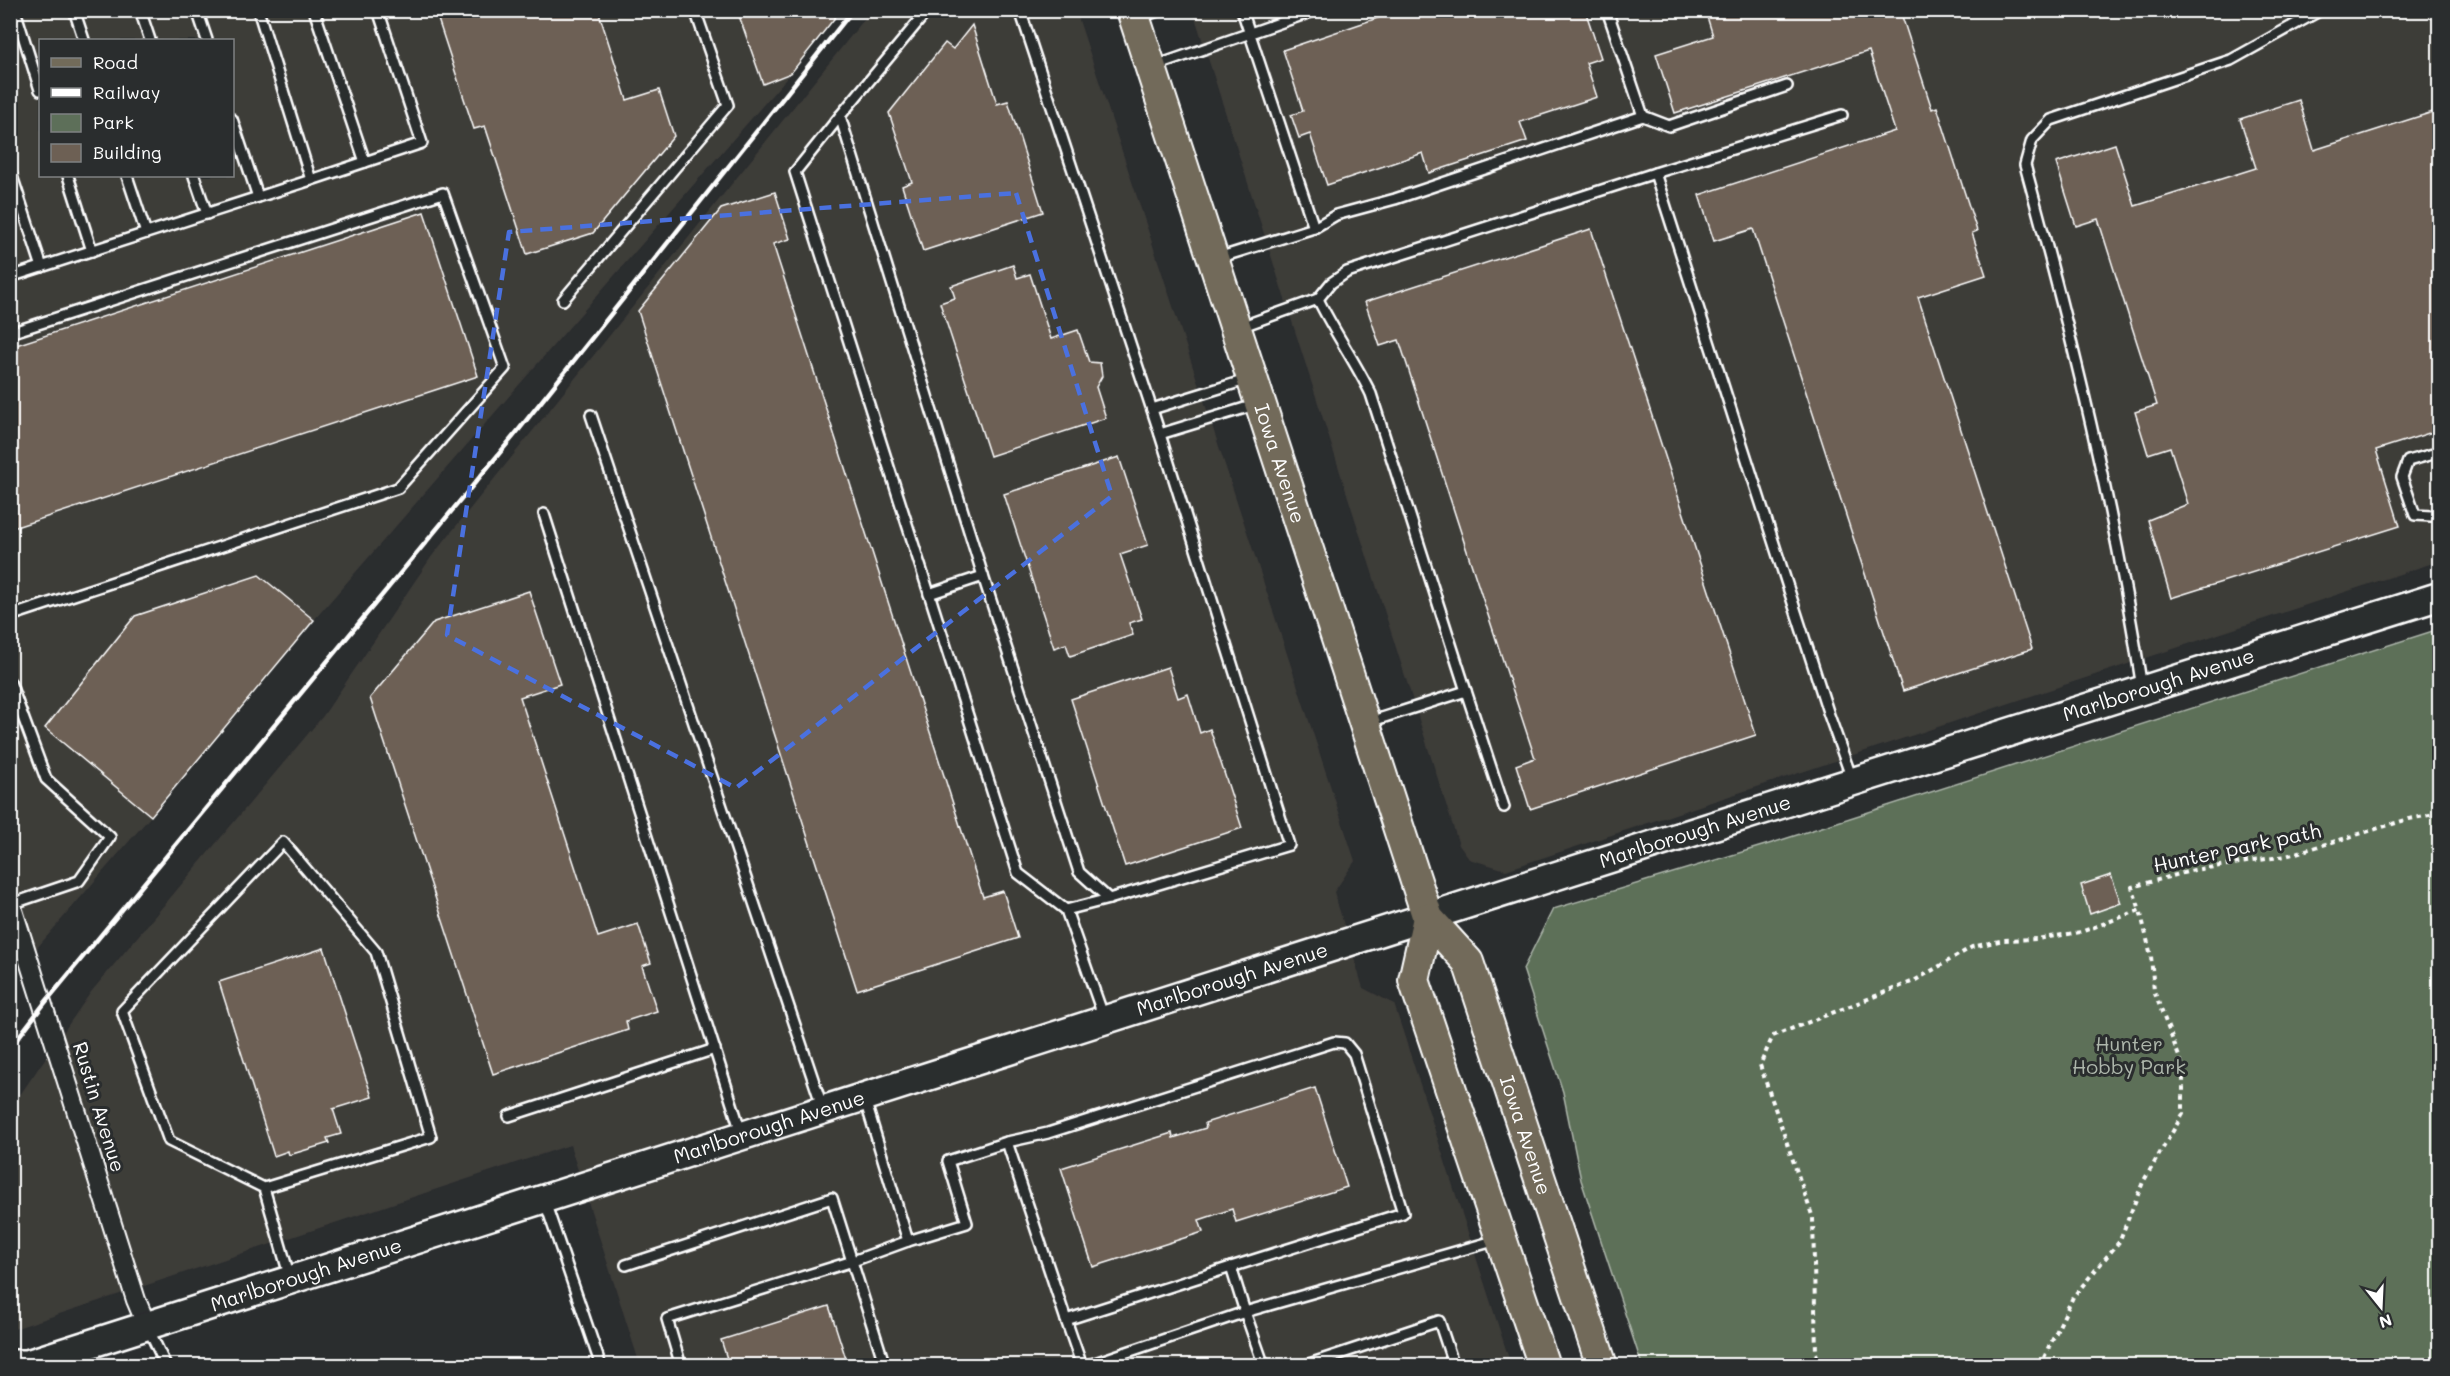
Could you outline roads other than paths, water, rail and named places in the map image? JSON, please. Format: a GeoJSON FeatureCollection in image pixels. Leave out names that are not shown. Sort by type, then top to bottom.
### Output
{"type":"FeatureCollection","features":[{"type":"Feature","properties":{"kind":"main road","name":"Iowa Avenue"},"geometry":{"type":"LineString","coordinates":[[1143,14],[1150,67],[1428,918],[1468,962],[1602,1365]]}},
{"type":"Feature","properties":{"kind":"main road"},"geometry":{"type":"LineString","coordinates":[[1428,918],[1414,980],[1544,1365]]}},
{"type":"Feature","properties":{"kind":"street","name":"Marlborough Avenue"},"geometry":{"type":"LineString","coordinates":[[21,1365],[2439,596]]}},
{"type":"Feature","properties":{"kind":"street","name":"Rustin Avenue"},"geometry":{"type":"LineString","coordinates":[[11,903],[122,1257],[147,1326]]}},
{"type":"Feature","properties":{"kind":"lane"},"geometry":{"type":"LineString","coordinates":[[15,10],[39,87]]}},
{"type":"Feature","properties":{"kind":"lane"},"geometry":{"type":"LineString","coordinates":[[74,10],[84,39]]}},
{"type":"Feature","properties":{"kind":"lane"},"geometry":{"type":"LineString","coordinates":[[140,10],[150,39]]}},
{"type":"Feature","properties":{"kind":"lane"},"geometry":{"type":"LineString","coordinates":[[197,10],[207,39]]}},
{"type":"Feature","properties":{"kind":"lane"},"geometry":{"type":"LineString","coordinates":[[258,10],[311,180]]}},
{"type":"Feature","properties":{"kind":"lane"},"geometry":{"type":"LineString","coordinates":[[314,10],[365,162]]}},
{"type":"Feature","properties":{"kind":"lane"},"geometry":{"type":"LineString","coordinates":[[10,278],[422,143],[378,10]]}},
{"type":"Feature","properties":{"kind":"lane"},"geometry":{"type":"LineString","coordinates":[[563,300],[728,105],[695,10]]}},
{"type":"Feature","properties":{"kind":"lane"},"geometry":{"type":"LineString","coordinates":[[928,10],[795,172],[1018,873],[1066,910],[1105,1020]]}},
{"type":"Feature","properties":{"kind":"lane"},"geometry":{"type":"LineString","coordinates":[[1020,10],[1152,409],[1289,845],[1066,910]]}},
{"type":"Feature","properties":{"kind":"lane"},"geometry":{"type":"LineString","coordinates":[[1242,10],[1314,228]]}},
{"type":"Feature","properties":{"kind":"lane"},"geometry":{"type":"LineString","coordinates":[[1150,67],[1317,10]]}},
{"type":"Feature","properties":{"kind":"lane"},"geometry":{"type":"LineString","coordinates":[[1607,10],[1643,116]]}},
{"type":"Feature","properties":{"kind":"lane"},"geometry":{"type":"LineString","coordinates":[[2142,690],[2127,592],[2093,430],[2025,165],[2032,140],[2051,120],[2231,60],[2321,10]]}},
{"type":"Feature","properties":{"kind":"lane"},"geometry":{"type":"LineString","coordinates":[[1213,260],[1314,228],[1336,215],[1395,199],[1643,116],[1670,126],[1787,86]]}},
{"type":"Feature","properties":{"kind":"lane"},"geometry":{"type":"LineString","coordinates":[[1235,328],[1318,299],[1331,283],[1347,272],[1842,115]]}},
{"type":"Feature","properties":{"kind":"lane"},"geometry":{"type":"LineString","coordinates":[[840,116],[983,576],[1079,872],[1109,899]]}},
{"type":"Feature","properties":{"kind":"lane"},"geometry":{"type":"LineString","coordinates":[[234,125],[258,197]]}},
{"type":"Feature","properties":{"kind":"lane"},"geometry":{"type":"LineString","coordinates":[[10,170],[42,267]]}},
{"type":"Feature","properties":{"kind":"lane"},"geometry":{"type":"LineString","coordinates":[[1655,173],[1829,715],[1853,782]]}},
{"type":"Feature","properties":{"kind":"lane"},"geometry":{"type":"LineString","coordinates":[[68,177],[92,251]]}},
{"type":"Feature","properties":{"kind":"lane"},"geometry":{"type":"LineString","coordinates":[[127,177],[146,233]]}},
{"type":"Feature","properties":{"kind":"lane"},"geometry":{"type":"LineString","coordinates":[[194,177],[207,214]]}},
{"type":"Feature","properties":{"kind":"lane"},"geometry":{"type":"LineString","coordinates":[[10,333],[443,193],[505,368],[398,488],[10,616]]}},
{"type":"Feature","properties":{"kind":"lane"},"geometry":{"type":"LineString","coordinates":[[1318,299],[1331,326],[1359,369],[1371,394],[1504,807]]}},
{"type":"Feature","properties":{"kind":"lane"},"geometry":{"type":"LineString","coordinates":[[1152,409],[1256,391]]}},
{"type":"Feature","properties":{"kind":"lane"},"geometry":{"type":"LineString","coordinates":[[1160,434],[1256,391]]}},
{"type":"Feature","properties":{"kind":"lane"},"geometry":{"type":"LineString","coordinates":[[591,415],[824,1111]]}},
{"type":"Feature","properties":{"kind":"lane"},"geometry":{"type":"LineString","coordinates":[[2439,452],[2408,461],[2402,477],[2415,515],[2431,516],[2439,513]]}},
{"type":"Feature","properties":{"kind":"lane"},"geometry":{"type":"LineString","coordinates":[[544,514],[743,1137]]}},
{"type":"Feature","properties":{"kind":"lane"},"geometry":{"type":"LineString","coordinates":[[929,594],[983,576]]}},
{"type":"Feature","properties":{"kind":"lane"},"geometry":{"type":"LineString","coordinates":[[10,682],[46,779],[110,837],[79,881],[11,903]]}},
{"type":"Feature","properties":{"kind":"lane"},"geometry":{"type":"LineString","coordinates":[[1365,724],[1466,691]]}},
{"type":"Feature","properties":{"kind":"lane"},"geometry":{"type":"LineString","coordinates":[[264,1188],[431,1137],[376,952],[283,842],[122,1011],[169,1141],[264,1188],[291,1281]]}},
{"type":"Feature","properties":{"kind":"lane"},"geometry":{"type":"LineString","coordinates":[[681,1365],[667,1319],[967,1223],[948,1161],[1007,1142],[1048,1133],[1334,1042],[1345,1043],[1354,1054],[1403,1213],[1066,1320]]}},
{"type":"Feature","properties":{"kind":"lane"},"geometry":{"type":"LineString","coordinates":[[508,1116],[715,1049]]}},
{"type":"Feature","properties":{"kind":"lane"},"geometry":{"type":"LineString","coordinates":[[864,1098],[908,1241]]}},
{"type":"Feature","properties":{"kind":"lane"},"geometry":{"type":"LineString","coordinates":[[1007,1142],[1066,1320],[1084,1365],[1245,1312],[1501,1238]]}},
{"type":"Feature","properties":{"kind":"lane"},"geometry":{"type":"LineString","coordinates":[[626,1265],[832,1198],[885,1365]]}},
{"type":"Feature","properties":{"kind":"lane"},"geometry":{"type":"LineString","coordinates":[[544,1200],[601,1365]]}},
{"type":"Feature","properties":{"kind":"lane"},"geometry":{"type":"LineString","coordinates":[[1231,1267],[1264,1365]]}},
{"type":"Feature","properties":{"kind":"lane"},"geometry":{"type":"LineString","coordinates":[[1303,1365],[1439,1321],[1454,1365]]}},
{"type":"Feature","properties":{"kind":"lane"},"geometry":{"type":"LineString","coordinates":[[147,1326],[166,1365]]}},
{"type":"Feature","properties":{"kind":"railway"},"geometry":{"type":"LineString","coordinates":[[10,1048],[517,432],[853,10]]}},
{"type":"Feature","properties":{"kind":"park label","name":"Hunter Hobby Park"},"geometry":{"type":"Point","coordinates":[2129,1056]}}]}
